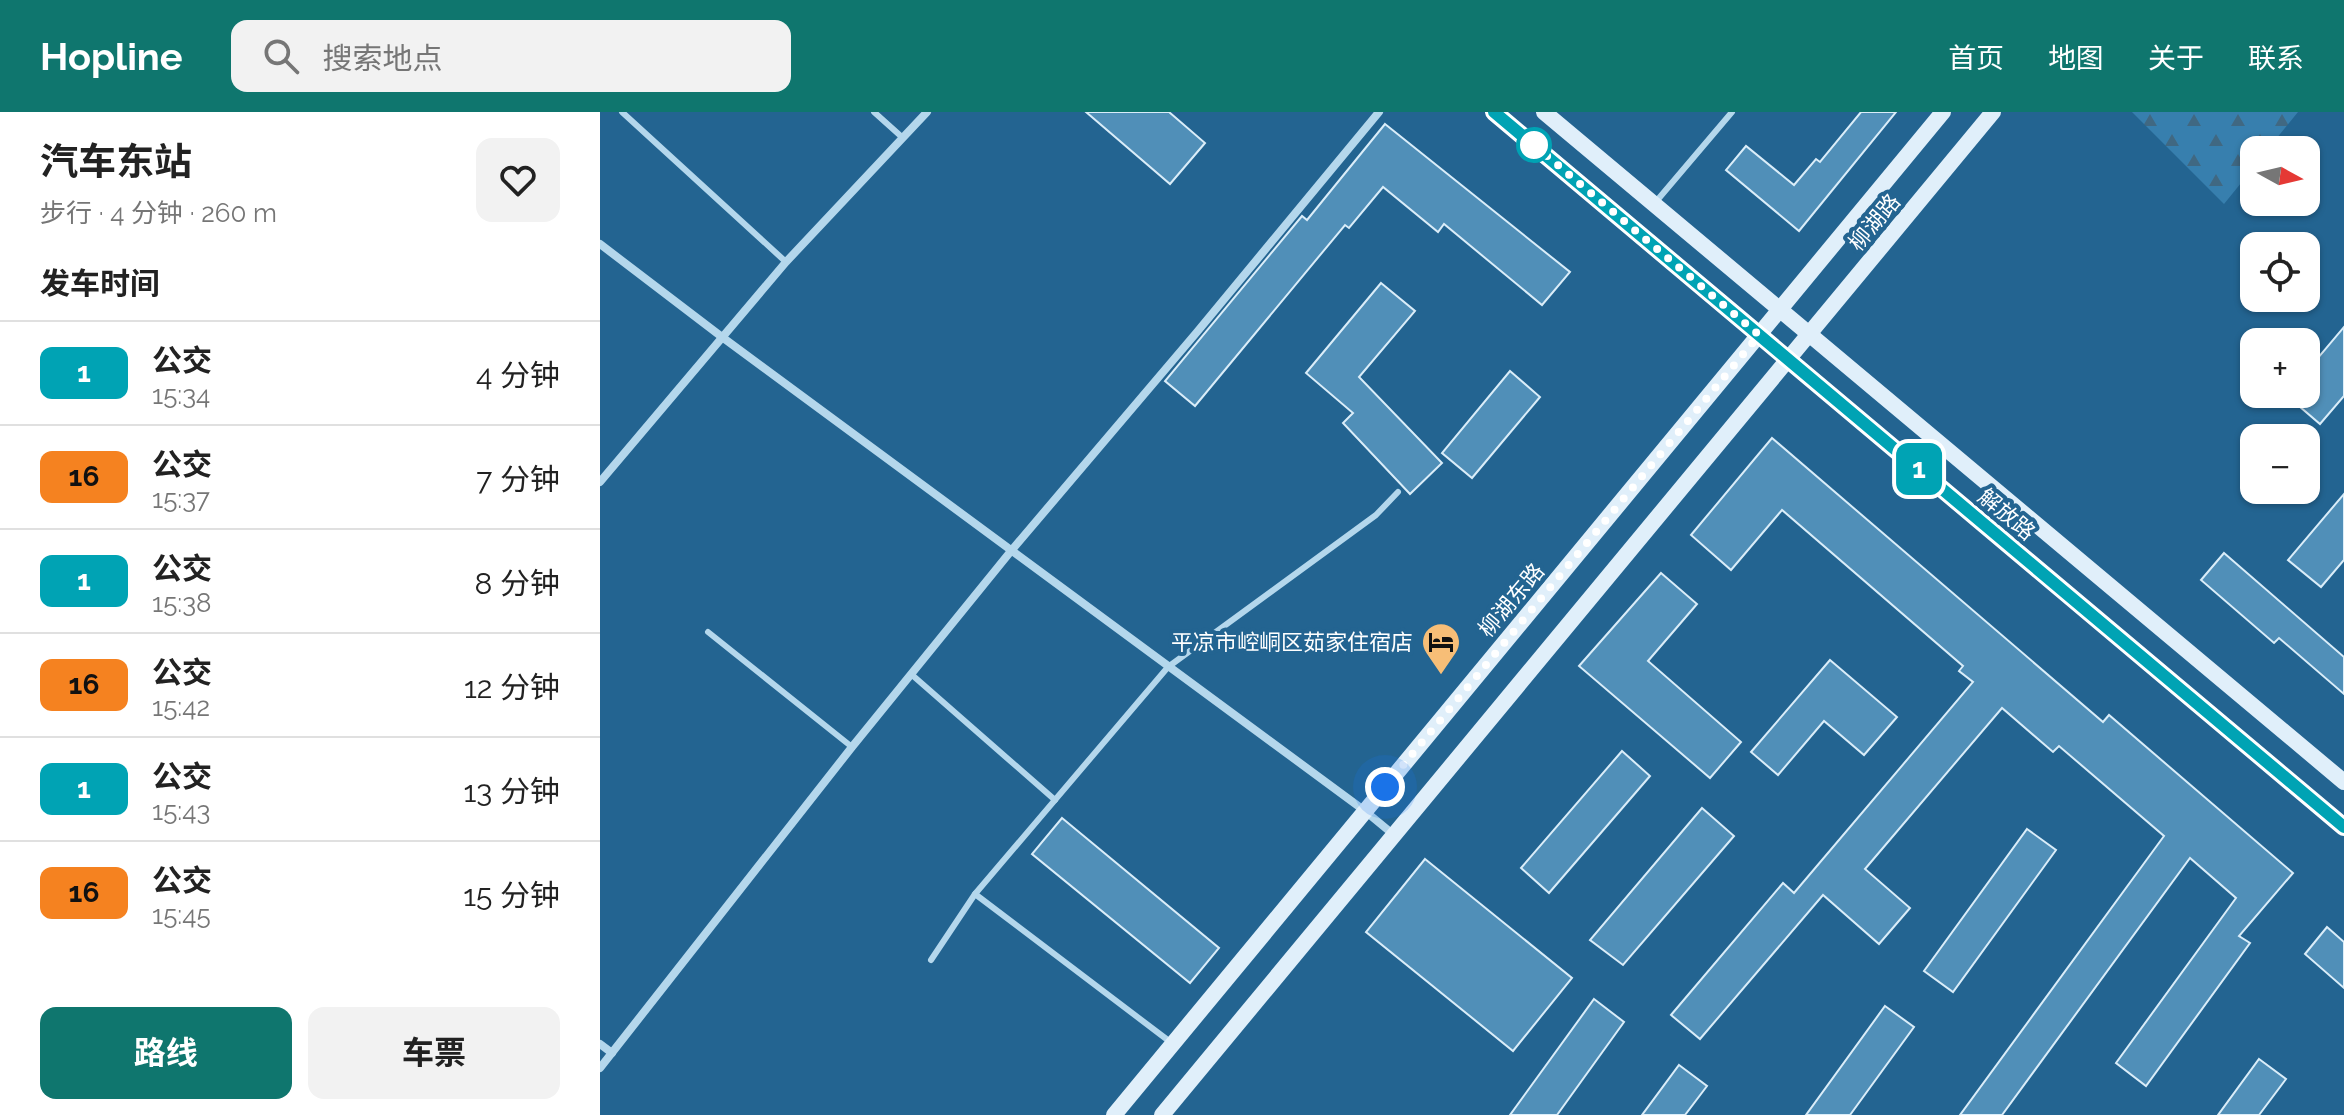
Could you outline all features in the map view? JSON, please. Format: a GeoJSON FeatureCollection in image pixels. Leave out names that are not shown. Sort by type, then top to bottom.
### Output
{"type":"FeatureCollection","features":[{"type":"Feature","properties":{"kind":"main road","name":"解放路"},"geometry":{"type":"LineString","coordinates":[[1494,112],[2344,827]]}},
{"type":"Feature","properties":{"kind":"main road","name":"解放路"},"geometry":{"type":"LineString","coordinates":[[1544,112],[2344,782]]}},
{"type":"Feature","properties":{"kind":"main road","name":"柳湖路"},"geometry":{"type":"LineString","coordinates":[[1759,335],[1943,112]]}},
{"type":"Feature","properties":{"kind":"main road","name":"柳湖路"},"geometry":{"type":"LineString","coordinates":[[1789,359],[1993,112]]}},
{"type":"Feature","properties":{"kind":"main road","name":"柳湖东路"},"geometry":{"type":"LineString","coordinates":[[1114,1115],[1759,335]]}},
{"type":"Feature","properties":{"kind":"main road"},"geometry":{"type":"LineString","coordinates":[[1162,1115],[1789,359]]}},
{"type":"Feature","properties":{"kind":"street"},"geometry":{"type":"LineString","coordinates":[[600,482],[786,262],[927,112]]}},
{"type":"Feature","properties":{"kind":"street"},"geometry":{"type":"LineString","coordinates":[[600,1068],[852,747],[1011,551],[1379,112]]}},
{"type":"Feature","properties":{"kind":"street"},"geometry":{"type":"LineString","coordinates":[[600,244],[1395,835]]}},
{"type":"Feature","properties":{"kind":"street"},"geometry":{"type":"LineString","coordinates":[[600,1044],[612,1053]]}},
{"type":"Feature","properties":{"kind":"lane"},"geometry":{"type":"LineString","coordinates":[[622,112],[786,262]]}},
{"type":"Feature","properties":{"kind":"lane"},"geometry":{"type":"LineString","coordinates":[[874,112],[903,138]]}},
{"type":"Feature","properties":{"kind":"lane"},"geometry":{"type":"LineString","coordinates":[[1654,204],[1732,112]]}},
{"type":"Feature","properties":{"kind":"lane"},"geometry":{"type":"LineString","coordinates":[[931,960],[975,894],[1168,667],[1376,515],[1398,492]]}},
{"type":"Feature","properties":{"kind":"lane"},"geometry":{"type":"LineString","coordinates":[[708,632],[852,747]]}},
{"type":"Feature","properties":{"kind":"lane"},"geometry":{"type":"LineString","coordinates":[[911,674],[1055,800]]}},
{"type":"Feature","properties":{"kind":"lane"},"geometry":{"type":"LineString","coordinates":[[975,894],[1173,1044]]}},
{"type":"Feature","properties":{"kind":"green space"},"geometry":{"type":"Polygon","coordinates":[[[2132,112],[2298,112],[2278,136],[2240,136],[2240,184],[2224,204],[2132,112]]]}},
{"type":"Feature","properties":{"kind":"building"},"geometry":{"type":"Polygon","coordinates":[[[1086,112],[1169,112],[1205,143],[1170,184],[1086,112]]]}},
{"type":"Feature","properties":{"kind":"building"},"geometry":{"type":"Polygon","coordinates":[[[1861,112],[1896,112],[1799,231],[1726,170],[1746,146],[1794,185],[1816,159],[1820,162],[1861,112]]]}},
{"type":"Feature","properties":{"kind":"building"},"geometry":{"type":"Polygon","coordinates":[[[1385,124],[1570,272],[1542,305],[1444,224],[1438,232],[1383,187],[1349,228],[1345,225],[1195,406],[1165,381],[1302,216],[1307,220],[1385,124]]]}},
{"type":"Feature","properties":{"kind":"building"},"geometry":{"type":"Polygon","coordinates":[[[1381,283],[1415,311],[1359,377],[1442,463],[1410,494],[1343,423],[1353,413],[1306,373],[1381,283]]]}},
{"type":"Feature","properties":{"kind":"building"},"geometry":{"type":"Polygon","coordinates":[[[2344,327],[2344,396],[2320,424],[2301,408],[2320,408],[2320,355],[2344,327]]]}},
{"type":"Feature","properties":{"kind":"building"},"geometry":{"type":"Polygon","coordinates":[[[1510,371],[1540,397],[1472,478],[1442,453],[1510,371]]]}},
{"type":"Feature","properties":{"kind":"building"},"geometry":{"type":"Polygon","coordinates":[[[1772,438],[2103,722],[2109,715],[2293,873],[2239,936],[2250,943],[2146,1086],[2116,1063],[2236,898],[2190,858],[2002,1115],[1960,1115],[2164,836],[2059,746],[2053,752],[2002,708],[1865,869],[1910,908],[1879,944],[1823,895],[1700,1039],[1671,1015],[1783,883],[1794,893],[1973,682],[1959,671],[1963,666],[1782,510],[1731,570],[1691,535],[1772,438]]]}},
{"type":"Feature","properties":{"kind":"building"},"geometry":{"type":"Polygon","coordinates":[[[2344,494],[2344,560],[2321,587],[2288,560],[2344,494]]]}},
{"type":"Feature","properties":{"kind":"building"},"geometry":{"type":"Polygon","coordinates":[[[2224,553],[2344,657],[2344,694],[2279,638],[2274,643],[2201,580],[2224,553]]]}},
{"type":"Feature","properties":{"kind":"building"},"geometry":{"type":"Polygon","coordinates":[[[1661,573],[1697,604],[1648,661],[1741,742],[1710,778],[1579,666],[1661,573]]]}},
{"type":"Feature","properties":{"kind":"building"},"geometry":{"type":"Polygon","coordinates":[[[1830,660],[1897,717],[1864,755],[1824,721],[1778,775],[1751,752],[1830,660]]]}},
{"type":"Feature","properties":{"kind":"building"},"geometry":{"type":"Polygon","coordinates":[[[1622,751],[1650,776],[1549,893],[1521,868],[1622,751]]]}},
{"type":"Feature","properties":{"kind":"building"},"geometry":{"type":"Polygon","coordinates":[[[1702,808],[1734,836],[1623,965],[1590,940],[1702,808]]]}},
{"type":"Feature","properties":{"kind":"building"},"geometry":{"type":"Polygon","coordinates":[[[1062,818],[1219,948],[1190,983],[1032,854],[1062,818]]]}},
{"type":"Feature","properties":{"kind":"building"},"geometry":{"type":"Polygon","coordinates":[[[2027,829],[2056,850],[1953,992],[1924,971],[2027,829]]]}},
{"type":"Feature","properties":{"kind":"building"},"geometry":{"type":"Polygon","coordinates":[[[1425,859],[1572,978],[1513,1051],[1366,932],[1425,859]]]}},
{"type":"Feature","properties":{"kind":"building"},"geometry":{"type":"Polygon","coordinates":[[[2327,927],[2344,942],[2344,988],[2305,954],[2327,927]]]}},
{"type":"Feature","properties":{"kind":"building"},"geometry":{"type":"Polygon","coordinates":[[[1594,999],[1624,1022],[1557,1115],[1510,1115],[1594,999]]]}},
{"type":"Feature","properties":{"kind":"building"},"geometry":{"type":"Polygon","coordinates":[[[1885,1006],[1914,1027],[1850,1115],[1806,1115],[1885,1006]]]}},
{"type":"Feature","properties":{"kind":"building"},"geometry":{"type":"Polygon","coordinates":[[[2259,1059],[2286,1079],[2259,1115],[2218,1115],[2259,1059]]]}},
{"type":"Feature","properties":{"kind":"building"},"geometry":{"type":"Polygon","coordinates":[[[1679,1065],[1707,1086],[1685,1115],[1642,1115],[1679,1065]]]}},
{"type":"Feature","properties":{"kind":"bus line","name":"1"},"geometry":{"type":"LineString","coordinates":[[1494,112],[2344,827]]}},
{"type":"Feature","properties":{"kind":"place","name":"平凉市崆峒区茹家住宿店"},"geometry":{"type":"Point","coordinates":[1441,676]}},
{"type":"Feature","properties":{"kind":"route"},"geometry":{"type":"LineString","coordinates":[[1385,787],[1759,335],[1534,145]]}}]}
